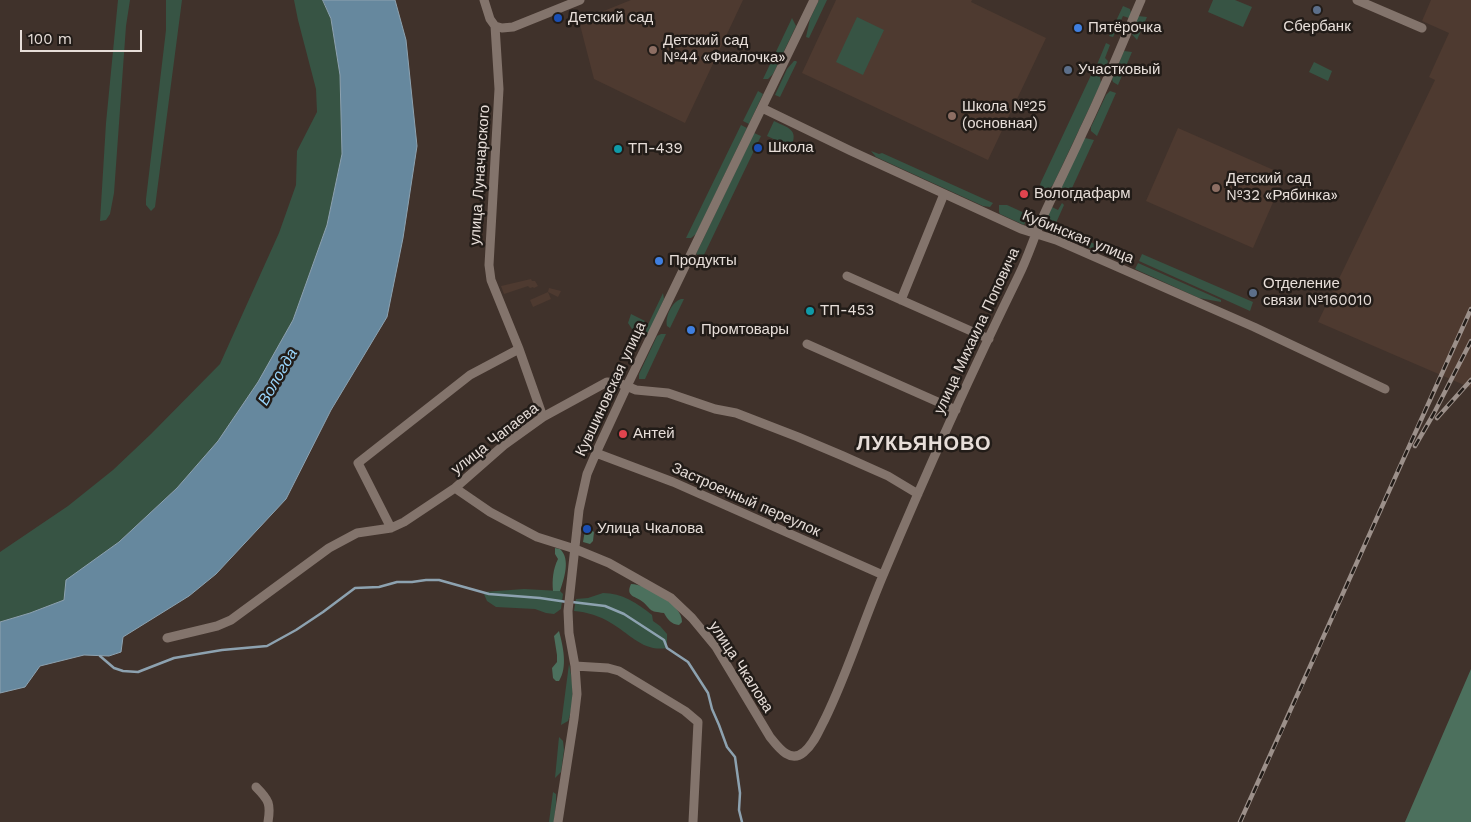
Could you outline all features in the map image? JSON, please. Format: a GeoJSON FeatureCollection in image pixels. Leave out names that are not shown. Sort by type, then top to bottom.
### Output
{"type":"FeatureCollection","features":[{"type":"Feature","properties":{"kind":"street","name":"улица Луначарского"},"geometry":{"type":"LineString","coordinates":[[484,0],[490,19],[495,26],[499,89],[489,265],[491,280],[519,349],[543,417]]}},
{"type":"Feature","properties":{"kind":"street"},"geometry":{"type":"LineString","coordinates":[[495,26],[502,28],[513,27],[580,0]]}},
{"type":"Feature","properties":{"kind":"street","name":"Кувшиновская улица"},"geometry":{"type":"LineString","coordinates":[[558,822],[577,694],[576,666],[569,633],[569,593],[583,492],[589,469],[627,386],[814,0]]}},
{"type":"Feature","properties":{"kind":"street","name":"улица Михаила Поповича"},"geometry":{"type":"LineString","coordinates":[[802,754],[817,735],[838,692],[883,576],[918,494],[1019,275],[1141,0]]}},
{"type":"Feature","properties":{"kind":"street"},"geometry":{"type":"LineString","coordinates":[[1357,0],[1422,28]]}},
{"type":"Feature","properties":{"kind":"street","name":"Кубинская улица"},"geometry":{"type":"LineString","coordinates":[[762,108],[1021,229],[1056,240],[1254,328],[1385,389]]}},
{"type":"Feature","properties":{"kind":"street"},"geometry":{"type":"LineString","coordinates":[[901,300],[944,194]]}},
{"type":"Feature","properties":{"kind":"street"},"geometry":{"type":"LineString","coordinates":[[847,276],[989,338]]}},
{"type":"Feature","properties":{"kind":"street"},"geometry":{"type":"LineString","coordinates":[[807,344],[956,410]]}},
{"type":"Feature","properties":{"kind":"street"},"geometry":{"type":"LineString","coordinates":[[391,528],[358,463],[470,375],[519,349]]}},
{"type":"Feature","properties":{"kind":"street","name":"улица Чапаева"},"geometry":{"type":"LineString","coordinates":[[167,638],[217,626],[232,620],[329,548],[357,533],[391,528],[404,522],[455,488],[504,445],[543,417],[602,384],[612,381],[636,390],[668,393],[715,409],[736,413],[798,437],[888,476],[918,494]]}},
{"type":"Feature","properties":{"kind":"street","name":"Застроечный переулок"},"geometry":{"type":"LineString","coordinates":[[596,453],[673,482],[883,576]]}},
{"type":"Feature","properties":{"kind":"street","name":"улица Чкалова"},"geometry":{"type":"LineString","coordinates":[[455,488],[490,512],[537,537],[575,549],[609,563],[671,598],[692,618],[716,647],[770,737],[780,750],[790,756],[802,754]]}},
{"type":"Feature","properties":{"kind":"street"},"geometry":{"type":"LineString","coordinates":[[576,666],[608,668],[619,672],[698,722],[693,822]]}},
{"type":"Feature","properties":{"kind":"street"},"geometry":{"type":"LineString","coordinates":[[256,787],[268,799],[270,809],[268,822]]}},
{"type":"Feature","properties":{"kind":"shaded area","name":"Детский сад №44 «Фиалочка»"},"geometry":{"type":"Polygon","coordinates":[[[631,0],[743,0],[685,123],[594,79],[579,21],[631,0]]]}},
{"type":"Feature","properties":{"kind":"shaded area","name":"Школа №25 (основная)"},"geometry":{"type":"Polygon","coordinates":[[[836,0],[972,0],[971,2],[1046,38],[988,160],[802,73],[836,0]]]}},
{"type":"Feature","properties":{"kind":"shaded area"},"geometry":{"type":"Polygon","coordinates":[[[1431,0],[1471,0],[1471,388],[1318,322],[1435,80],[1429,77],[1449,33],[1422,21],[1431,0]]]}},
{"type":"Feature","properties":{"kind":"shaded area","name":"Детский сад №32 «Рябинка»"},"geometry":{"type":"Polygon","coordinates":[[[1178,128],[1285,175],[1253,248],[1146,201],[1178,128]]]}},
{"type":"Feature","properties":{"kind":"shaded area"},"geometry":{"type":"Polygon","coordinates":[[[531,279],[538,286],[530,288],[528,286],[504,294],[501,286],[531,279]]]}},
{"type":"Feature","properties":{"kind":"shaded area"},"geometry":{"type":"Polygon","coordinates":[[[549,288],[561,291],[558,297],[548,292],[549,288]]]}},
{"type":"Feature","properties":{"kind":"shaded area"},"geometry":{"type":"Polygon","coordinates":[[[548,292],[551,299],[533,307],[530,300],[548,292]]]}},
{"type":"Feature","properties":{"kind":"green space"},"geometry":{"type":"Polygon","coordinates":[[[118,0],[130,0],[126,26],[114,193],[110,214],[106,220],[100,221],[106,123],[118,0]]]}},
{"type":"Feature","properties":{"kind":"green space"},"geometry":{"type":"Polygon","coordinates":[[[166,0],[182,0],[155,207],[151,211],[146,205],[146,199],[166,30],[166,0]]]}},
{"type":"Feature","properties":{"kind":"green space"},"geometry":{"type":"Polygon","coordinates":[[[294,0],[323,0],[331,19],[340,75],[342,154],[327,225],[293,320],[258,382],[218,441],[177,488],[119,542],[67,580],[64,600],[0,622],[0,552],[68,506],[113,470],[220,364],[279,233],[296,185],[297,151],[317,112],[316,89],[294,0]]]}},
{"type":"Feature","properties":{"kind":"green space"},"geometry":{"type":"Polygon","coordinates":[[[819,0],[827,0],[809,38],[806,37],[810,19],[819,0]]]}},
{"type":"Feature","properties":{"kind":"green space"},"geometry":{"type":"Polygon","coordinates":[[[1213,0],[1235,0],[1252,7],[1243,27],[1208,12],[1213,0]]]}},
{"type":"Feature","properties":{"kind":"green space"},"geometry":{"type":"Polygon","coordinates":[[[1123,6],[1130,9],[1129,18],[1123,16],[1113,37],[1109,36],[1123,6]]]}},
{"type":"Feature","properties":{"kind":"green space"},"geometry":{"type":"Polygon","coordinates":[[[1138,16],[1147,17],[1137,40],[1131,33],[1138,16]]]}},
{"type":"Feature","properties":{"kind":"green space"},"geometry":{"type":"Polygon","coordinates":[[[857,17],[884,30],[863,75],[836,62],[857,17]]]}},
{"type":"Feature","properties":{"kind":"green space"},"geometry":{"type":"Polygon","coordinates":[[[792,18],[796,26],[773,74],[768,79],[763,79],[792,18]]]}},
{"type":"Feature","properties":{"kind":"green space"},"geometry":{"type":"Polygon","coordinates":[[[1106,43],[1110,45],[1105,58],[1108,61],[1106,69],[1096,67],[1106,43]]]}},
{"type":"Feature","properties":{"kind":"green space"},"geometry":{"type":"Polygon","coordinates":[[[1124,51],[1132,52],[1118,85],[1112,79],[1124,51]]]}},
{"type":"Feature","properties":{"kind":"green space"},"geometry":{"type":"Polygon","coordinates":[[[794,61],[797,62],[780,97],[775,95],[787,69],[794,61]]]}},
{"type":"Feature","properties":{"kind":"green space"},"geometry":{"type":"Polygon","coordinates":[[[1314,62],[1332,71],[1328,81],[1309,72],[1314,62]]]}},
{"type":"Feature","properties":{"kind":"green space"},"geometry":{"type":"Polygon","coordinates":[[[1092,73],[1100,77],[1101,83],[1053,185],[1049,189],[1043,189],[1040,185],[1041,182],[1092,73]]]}},
{"type":"Feature","properties":{"kind":"green space"},"geometry":{"type":"Polygon","coordinates":[[[758,91],[763,94],[749,124],[743,121],[758,91]]]}},
{"type":"Feature","properties":{"kind":"green space"},"geometry":{"type":"Polygon","coordinates":[[[1110,91],[1116,93],[1097,136],[1091,131],[1091,127],[1106,95],[1110,91]]]}},
{"type":"Feature","properties":{"kind":"green space"},"geometry":{"type":"Polygon","coordinates":[[[774,121],[788,128],[793,133],[791,147],[767,136],[774,121]]]}},
{"type":"Feature","properties":{"kind":"green space"},"geometry":{"type":"Polygon","coordinates":[[[741,125],[747,128],[696,234],[691,238],[686,238],[741,125]]]}},
{"type":"Feature","properties":{"kind":"green space"},"geometry":{"type":"Polygon","coordinates":[[[754,133],[761,136],[703,257],[696,254],[754,133]]]}},
{"type":"Feature","properties":{"kind":"green space"},"geometry":{"type":"Polygon","coordinates":[[[1085,138],[1094,140],[1067,199],[1061,197],[1060,190],[1085,138]]]}},
{"type":"Feature","properties":{"kind":"green space"},"geometry":{"type":"Polygon","coordinates":[[[871,151],[879,154],[882,153],[993,203],[990,207],[983,206],[876,157],[871,151]]]}},
{"type":"Feature","properties":{"kind":"green space"},"geometry":{"type":"Polygon","coordinates":[[[1062,203],[1064,205],[1056,223],[1046,219],[1052,207],[1058,210],[1062,203]]]}},
{"type":"Feature","properties":{"kind":"green space"},"geometry":{"type":"Polygon","coordinates":[[[999,205],[1007,205],[1029,215],[1024,225],[1000,214],[999,205]]]}},
{"type":"Feature","properties":{"kind":"green space"},"geometry":{"type":"Polygon","coordinates":[[[1057,227],[1097,245],[1090,248],[1054,234],[1057,227]]]}},
{"type":"Feature","properties":{"kind":"green space"},"geometry":{"type":"Polygon","coordinates":[[[1142,254],[1253,302],[1250,311],[1139,261],[1142,254]]]}},
{"type":"Feature","properties":{"kind":"green space"},"geometry":{"type":"Polygon","coordinates":[[[1138,263],[1221,300],[1221,302],[1199,298],[1135,269],[1138,263]]]}},
{"type":"Feature","properties":{"kind":"green space"},"geometry":{"type":"Polygon","coordinates":[[[663,293],[664,299],[649,333],[643,335],[663,293]]]}},
{"type":"Feature","properties":{"kind":"green space"},"geometry":{"type":"Polygon","coordinates":[[[681,299],[684,299],[670,328],[667,326],[668,314],[672,306],[681,299]]]}},
{"type":"Feature","properties":{"kind":"green space"},"geometry":{"type":"Polygon","coordinates":[[[631,314],[645,321],[638,335],[628,323],[631,314]]]}},
{"type":"Feature","properties":{"kind":"green space"},"geometry":{"type":"Polygon","coordinates":[[[666,334],[645,379],[639,379],[639,374],[657,336],[666,334]]]}},
{"type":"Feature","properties":{"kind":"green space"},"geometry":{"type":"Polygon","coordinates":[[[585,530],[594,532],[593,541],[590,544],[583,542],[585,530]]]}},
{"type":"Feature","properties":{"kind":"green space"},"geometry":{"type":"Polygon","coordinates":[[[555,548],[560,549],[563,553],[566,564],[560,591],[553,591],[553,575],[558,559],[555,554],[555,548]]]}},
{"type":"Feature","properties":{"kind":"green space"},"geometry":{"type":"Polygon","coordinates":[[[631,584],[646,588],[663,597],[677,609],[681,615],[682,622],[679,625],[674,624],[668,620],[664,613],[651,610],[643,602],[632,596],[629,591],[631,584]]]}},
{"type":"Feature","properties":{"kind":"green space"},"geometry":{"type":"Polygon","coordinates":[[[524,589],[560,591],[563,594],[561,609],[554,614],[535,609],[496,607],[487,601],[483,592],[524,589]]]}},
{"type":"Feature","properties":{"kind":"green space"},"geometry":{"type":"Polygon","coordinates":[[[603,593],[610,593],[629,600],[641,606],[652,615],[653,621],[667,634],[667,648],[658,649],[644,645],[602,618],[589,613],[574,611],[576,599],[588,598],[603,593]]]}},
{"type":"Feature","properties":{"kind":"green space"},"geometry":{"type":"Polygon","coordinates":[[[559,631],[564,663],[562,675],[559,681],[556,681],[553,678],[552,668],[557,662],[554,636],[559,631]]]}},
{"type":"Feature","properties":{"kind":"green space"},"geometry":{"type":"Polygon","coordinates":[[[569,664],[572,685],[572,707],[568,721],[561,725],[569,664]]]}},
{"type":"Feature","properties":{"kind":"green space"},"geometry":{"type":"Polygon","coordinates":[[[1471,669],[1471,822],[1405,822],[1471,669]]]}},
{"type":"Feature","properties":{"kind":"green space"},"geometry":{"type":"Polygon","coordinates":[[[559,737],[563,741],[564,750],[561,772],[555,778],[559,737]]]}},
{"type":"Feature","properties":{"kind":"green space"},"geometry":{"type":"Polygon","coordinates":[[[553,792],[556,794],[554,822],[549,822],[553,792]]]}},
{"type":"Feature","properties":{"kind":"water","name":"Вологда"},"geometry":{"type":"Polygon","coordinates":[[[323,0],[395,0],[406,40],[417,146],[403,238],[387,317],[331,410],[286,499],[216,574],[189,596],[123,637],[121,652],[109,656],[84,655],[40,666],[25,687],[0,693],[0,622],[64,600],[66,580],[119,542],[177,488],[218,441],[258,382],[293,320],[327,225],[342,154],[340,75],[331,19],[323,0]]]}},
{"type":"Feature","properties":{"kind":"waterway"},"geometry":{"type":"LineString","coordinates":[[100,656],[114,668],[138,672],[174,658],[222,650],[267,646],[296,630],[355,588],[379,587],[397,582],[439,580],[489,594],[567,602]]}},
{"type":"Feature","properties":{"kind":"waterway"},"geometry":{"type":"LineString","coordinates":[[572,602],[605,606],[624,614],[664,640],[667,648],[688,662],[708,693],[712,709],[727,747],[735,757],[740,793],[739,810],[742,822]]}},
{"type":"Feature","properties":{"kind":"railway"},"geometry":{"type":"LineString","coordinates":[[1240,822],[1471,309]]}},
{"type":"Feature","properties":{"kind":"railway"},"geometry":{"type":"LineString","coordinates":[[1415,446],[1471,341]]}},
{"type":"Feature","properties":{"kind":"railway"},"geometry":{"type":"LineString","coordinates":[[1437,418],[1471,380]]}},
{"type":"Feature","properties":{"kind":"place","name":"Сбербанк"},"geometry":{"type":"Point","coordinates":[1317,10]}},
{"type":"Feature","properties":{"kind":"place","name":"Детский сад"},"geometry":{"type":"Point","coordinates":[558,18]}},
{"type":"Feature","properties":{"kind":"place","name":"Пятёрочка"},"geometry":{"type":"Point","coordinates":[1078,28]}},
{"type":"Feature","properties":{"kind":"place","name":"Детский сад №44 «Фиалочка»"},"geometry":{"type":"Point","coordinates":[653,50]}},
{"type":"Feature","properties":{"kind":"place","name":"Участковый"},"geometry":{"type":"Point","coordinates":[1068,70]}},
{"type":"Feature","properties":{"kind":"place","name":"Школа №25 (основная)"},"geometry":{"type":"Point","coordinates":[952,116]}},
{"type":"Feature","properties":{"kind":"place","name":"Школа"},"geometry":{"type":"Point","coordinates":[758,148]}},
{"type":"Feature","properties":{"kind":"place","name":"ТП-439"},"geometry":{"type":"Point","coordinates":[618,149]}},
{"type":"Feature","properties":{"kind":"place","name":"Детский сад №32 «Рябинка»"},"geometry":{"type":"Point","coordinates":[1216,188]}},
{"type":"Feature","properties":{"kind":"place","name":"Вологдафарм"},"geometry":{"type":"Point","coordinates":[1024,194]}},
{"type":"Feature","properties":{"kind":"place","name":"Продукты"},"geometry":{"type":"Point","coordinates":[659,261]}},
{"type":"Feature","properties":{"kind":"place","name":"Отделение связи №160010"},"geometry":{"type":"Point","coordinates":[1253,293]}},
{"type":"Feature","properties":{"kind":"place","name":"ТП-453"},"geometry":{"type":"Point","coordinates":[810,311]}},
{"type":"Feature","properties":{"kind":"place","name":"Промтовары"},"geometry":{"type":"Point","coordinates":[691,330]}},
{"type":"Feature","properties":{"kind":"place","name":"Антей"},"geometry":{"type":"Point","coordinates":[623,434]}},
{"type":"Feature","properties":{"kind":"place","name":"Улица Чкалова"},"geometry":{"type":"Point","coordinates":[587,529]}},
{"type":"Feature","properties":{"kind":"district","name":"ЛУКЬЯНОВО"},"geometry":{"type":"Point","coordinates":[924,444]}}]}
